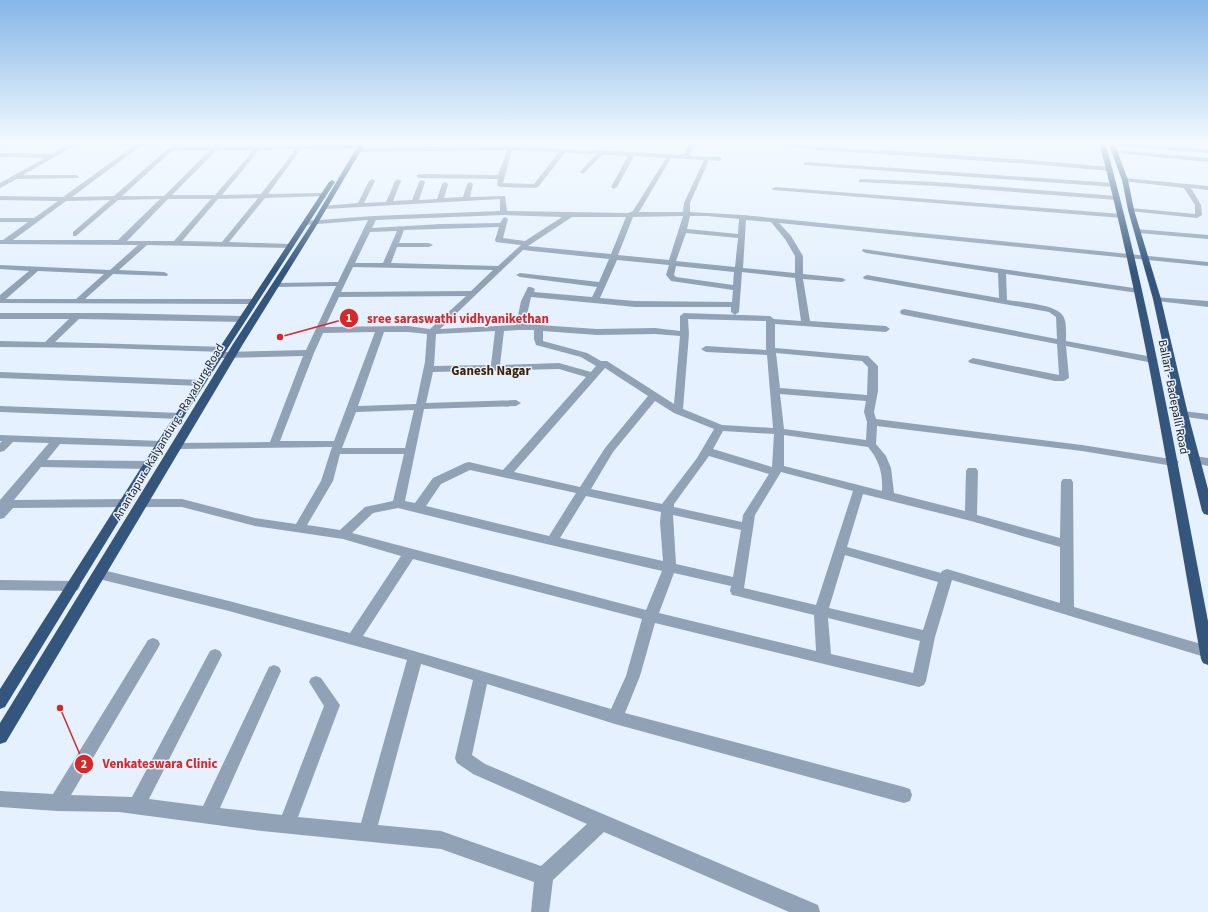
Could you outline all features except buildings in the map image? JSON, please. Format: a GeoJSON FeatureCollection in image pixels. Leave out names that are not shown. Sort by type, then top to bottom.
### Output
{"type":"FeatureCollection","features":[{"type":"Feature","properties":{"kind":"highway","name":"Anantapur - Kalyandurg - Rayadurg Road"},"geometry":{"type":"LineString","coordinates":[[0,702],[5,686],[73,586],[161,444],[201,383],[276,285],[310,223],[323,195],[330,185]]}},
{"type":"Feature","properties":{"kind":"highway","name":"Anantapur - Kalyandurg - Rayadurg Road"},"geometry":{"type":"LineString","coordinates":[[0,737],[176,446],[242,319],[290,246],[325,207],[337,185]]}},
{"type":"Feature","properties":{"kind":"highway","name":"Ballari - Badepalli Road"},"geometry":{"type":"LineString","coordinates":[[1114,185],[1153,360],[1173,462],[1207,655]]}},
{"type":"Feature","properties":{"kind":"highway","name":"Ballari - Badepalli Road"},"geometry":{"type":"LineString","coordinates":[[1126,185],[1131,210],[1139,231],[1208,511]]}},
{"type":"Feature","properties":{"kind":"street"},"geometry":{"type":"LineString","coordinates":[[3,242],[37,220],[85,185]]}},
{"type":"Feature","properties":{"kind":"street"},"geometry":{"type":"LineString","coordinates":[[76,234],[132,185]]}},
{"type":"Feature","properties":{"kind":"street"},"geometry":{"type":"LineString","coordinates":[[121,242],[178,185]]}},
{"type":"Feature","properties":{"kind":"street"},"geometry":{"type":"LineString","coordinates":[[176,243],[226,185]]}},
{"type":"Feature","properties":{"kind":"street"},"geometry":{"type":"LineString","coordinates":[[223,245],[271,185]]}},
{"type":"Feature","properties":{"kind":"street"},"geometry":{"type":"LineString","coordinates":[[360,205],[370,185]]}},
{"type":"Feature","properties":{"kind":"street"},"geometry":{"type":"LineString","coordinates":[[389,203],[397,185]]}},
{"type":"Feature","properties":{"kind":"street"},"geometry":{"type":"LineString","coordinates":[[415,202],[419,185]]}},
{"type":"Feature","properties":{"kind":"street"},"geometry":{"type":"LineString","coordinates":[[440,200],[445,185]]}},
{"type":"Feature","properties":{"kind":"street"},"geometry":{"type":"LineString","coordinates":[[466,199],[470,185]]}},
{"type":"Feature","properties":{"kind":"street"},"geometry":{"type":"LineString","coordinates":[[537,185],[500,185],[506,213],[499,238],[500,240],[523,246],[614,257],[842,280]]}},
{"type":"Feature","properties":{"kind":"street"},"geometry":{"type":"LineString","coordinates":[[595,300],[633,213],[651,185]]}},
{"type":"Feature","properties":{"kind":"street"},"geometry":{"type":"LineString","coordinates":[[696,185],[687,203],[686,220],[672,263],[670,275],[674,279],[736,288]]}},
{"type":"Feature","properties":{"kind":"street"},"geometry":{"type":"LineString","coordinates":[[943,185],[1117,198]]}},
{"type":"Feature","properties":{"kind":"street"},"geometry":{"type":"LineString","coordinates":[[1108,185],[1114,185]]}},
{"type":"Feature","properties":{"kind":"street"},"geometry":{"type":"LineString","coordinates":[[1171,185],[1208,188]]}},
{"type":"Feature","properties":{"kind":"street"},"geometry":{"type":"LineString","coordinates":[[1131,210],[1197,216],[1199,215],[1198,205],[1186,186]]}},
{"type":"Feature","properties":{"kind":"street"},"geometry":{"type":"LineString","coordinates":[[775,189],[1122,216]]}},
{"type":"Feature","properties":{"kind":"street"},"geometry":{"type":"LineString","coordinates":[[0,198],[66,199],[323,195]]}},
{"type":"Feature","properties":{"kind":"street"},"geometry":{"type":"LineString","coordinates":[[325,207],[503,197]]}},
{"type":"Feature","properties":{"kind":"street"},"geometry":{"type":"LineString","coordinates":[[310,223],[374,218],[506,213],[707,214],[1208,264]]}},
{"type":"Feature","properties":{"kind":"street"},"geometry":{"type":"LineString","coordinates":[[463,228],[468,214]]}},
{"type":"Feature","properties":{"kind":"street"},"geometry":{"type":"LineString","coordinates":[[398,504],[428,369],[432,332],[523,246],[570,214]]}},
{"type":"Feature","properties":{"kind":"street"},"geometry":{"type":"LineString","coordinates":[[734,318],[743,217]]}},
{"type":"Feature","properties":{"kind":"street"},"geometry":{"type":"LineString","coordinates":[[274,444],[309,354],[341,284],[374,218]]}},
{"type":"Feature","properties":{"kind":"street"},"geometry":{"type":"LineString","coordinates":[[0,220],[37,220]]}},
{"type":"Feature","properties":{"kind":"street"},"geometry":{"type":"LineString","coordinates":[[773,221],[788,238],[799,256],[799,276],[806,323]]}},
{"type":"Feature","properties":{"kind":"street"},"geometry":{"type":"LineString","coordinates":[[395,245],[431,239],[463,228],[503,225]]}},
{"type":"Feature","properties":{"kind":"street"},"geometry":{"type":"LineString","coordinates":[[368,230],[401,229],[431,239]]}},
{"type":"Feature","properties":{"kind":"street"},"geometry":{"type":"LineString","coordinates":[[386,266],[401,229]]}},
{"type":"Feature","properties":{"kind":"street"},"geometry":{"type":"LineString","coordinates":[[683,231],[741,236]]}},
{"type":"Feature","properties":{"kind":"street"},"geometry":{"type":"LineString","coordinates":[[1139,231],[1208,237]]}},
{"type":"Feature","properties":{"kind":"street"},"geometry":{"type":"LineString","coordinates":[[3,242],[121,242],[290,246]]}},
{"type":"Feature","properties":{"kind":"street"},"geometry":{"type":"LineString","coordinates":[[78,301],[145,243]]}},
{"type":"Feature","properties":{"kind":"street"},"geometry":{"type":"LineString","coordinates":[[866,251],[1138,291]]}},
{"type":"Feature","properties":{"kind":"street"},"geometry":{"type":"LineString","coordinates":[[351,265],[499,268]]}},
{"type":"Feature","properties":{"kind":"street"},"geometry":{"type":"LineString","coordinates":[[0,267],[164,274]]}},
{"type":"Feature","properties":{"kind":"street"},"geometry":{"type":"LineString","coordinates":[[36,269],[4,292],[0,300],[253,302]]}},
{"type":"Feature","properties":{"kind":"street"},"geometry":{"type":"LineString","coordinates":[[1002,271],[1003,300]]}},
{"type":"Feature","properties":{"kind":"street"},"geometry":{"type":"LineString","coordinates":[[520,275],[602,285]]}},
{"type":"Feature","properties":{"kind":"street"},"geometry":{"type":"LineString","coordinates":[[867,277],[1003,300],[1051,310],[1057,312],[1061,319],[1065,376],[1062,378],[973,361]]}},
{"type":"Feature","properties":{"kind":"street"},"geometry":{"type":"LineString","coordinates":[[276,285],[341,284]]}},
{"type":"Feature","properties":{"kind":"street"},"geometry":{"type":"LineString","coordinates":[[520,328],[525,301],[530,291],[635,304],[735,305]]}},
{"type":"Feature","properties":{"kind":"street"},"geometry":{"type":"LineString","coordinates":[[336,295],[473,293]]}},
{"type":"Feature","properties":{"kind":"street"},"geometry":{"type":"LineString","coordinates":[[1156,299],[1208,304]]}},
{"type":"Feature","properties":{"kind":"street"},"geometry":{"type":"LineString","coordinates":[[904,312],[1153,360]]}},
{"type":"Feature","properties":{"kind":"street"},"geometry":{"type":"LineString","coordinates":[[0,316],[242,319]]}},
{"type":"Feature","properties":{"kind":"street"},"geometry":{"type":"LineString","coordinates":[[48,344],[77,316]]}},
{"type":"Feature","properties":{"kind":"street"},"geometry":{"type":"LineString","coordinates":[[678,410],[685,334],[684,316],[770,319],[770,321],[886,328]]}},
{"type":"Feature","properties":{"kind":"street"},"geometry":{"type":"LineString","coordinates":[[770,321],[779,431],[777,470],[749,516],[737,591],[928,637]]}},
{"type":"Feature","properties":{"kind":"street"},"geometry":{"type":"LineString","coordinates":[[320,330],[408,329],[432,332],[539,328],[596,332],[655,332],[685,334]]}},
{"type":"Feature","properties":{"kind":"street"},"geometry":{"type":"LineString","coordinates":[[539,328],[539,343],[584,355],[602,366],[604,364],[678,410],[720,428],[779,431],[871,444]]}},
{"type":"Feature","properties":{"kind":"street"},"geometry":{"type":"LineString","coordinates":[[299,528],[327,481],[336,447],[381,329]]}},
{"type":"Feature","properties":{"kind":"street"},"geometry":{"type":"LineString","coordinates":[[495,368],[500,329]]}},
{"type":"Feature","properties":{"kind":"street"},"geometry":{"type":"LineString","coordinates":[[0,344],[48,344],[225,353],[309,354]]}},
{"type":"Feature","properties":{"kind":"street"},"geometry":{"type":"LineString","coordinates":[[706,349],[865,358],[873,366],[871,398],[868,412],[872,422],[871,444],[880,455],[887,470],[889,480],[888,496]]}},
{"type":"Feature","properties":{"kind":"street"},"geometry":{"type":"LineString","coordinates":[[428,369],[559,366],[593,376]]}},
{"type":"Feature","properties":{"kind":"street"},"geometry":{"type":"LineString","coordinates":[[506,474],[602,366]]}},
{"type":"Feature","properties":{"kind":"street"},"geometry":{"type":"LineString","coordinates":[[0,376],[201,383]]}},
{"type":"Feature","properties":{"kind":"street"},"geometry":{"type":"LineString","coordinates":[[775,391],[871,398]]}},
{"type":"Feature","properties":{"kind":"street"},"geometry":{"type":"LineString","coordinates":[[552,540],[609,450],[654,396]]}},
{"type":"Feature","properties":{"kind":"street"},"geometry":{"type":"LineString","coordinates":[[351,409],[516,403]]}},
{"type":"Feature","properties":{"kind":"street"},"geometry":{"type":"LineString","coordinates":[[0,409],[180,416]]}},
{"type":"Feature","properties":{"kind":"street"},"geometry":{"type":"LineString","coordinates":[[1183,414],[1208,417]]}},
{"type":"Feature","properties":{"kind":"street"},"geometry":{"type":"LineString","coordinates":[[872,422],[1082,448],[1173,462]]}},
{"type":"Feature","properties":{"kind":"street"},"geometry":{"type":"LineString","coordinates":[[615,717],[633,676],[650,617],[670,567],[666,522],[668,503],[706,451],[720,428]]}},
{"type":"Feature","properties":{"kind":"street"},"geometry":{"type":"LineString","coordinates":[[0,449],[5,438],[161,444]]}},
{"type":"Feature","properties":{"kind":"street"},"geometry":{"type":"LineString","coordinates":[[3,507],[58,439]]}},
{"type":"Feature","properties":{"kind":"street"},"geometry":{"type":"LineString","coordinates":[[176,446],[274,444],[410,451]]}},
{"type":"Feature","properties":{"kind":"street"},"geometry":{"type":"LineString","coordinates":[[706,451],[777,470],[971,517],[1066,544]]}},
{"type":"Feature","properties":{"kind":"street"},"geometry":{"type":"LineString","coordinates":[[1195,460],[1208,462]]}},
{"type":"Feature","properties":{"kind":"street"},"geometry":{"type":"LineString","coordinates":[[38,463],[148,465]]}},
{"type":"Feature","properties":{"kind":"street"},"geometry":{"type":"LineString","coordinates":[[418,508],[437,481],[469,466],[747,527]]}},
{"type":"Feature","properties":{"kind":"street"},"geometry":{"type":"LineString","coordinates":[[971,517],[972,471]]}},
{"type":"Feature","properties":{"kind":"street"},"geometry":{"type":"LineString","coordinates":[[1067,482],[1067,610]]}},
{"type":"Feature","properties":{"kind":"street"},"geometry":{"type":"LineString","coordinates":[[824,659],[821,611],[860,489]]}},
{"type":"Feature","properties":{"kind":"street"},"geometry":{"type":"LineString","coordinates":[[3,507],[125,503]]}},
{"type":"Feature","properties":{"kind":"street"},"geometry":{"type":"LineString","coordinates":[[142,503],[182,503],[255,522],[343,535],[650,617],[919,681],[928,637],[947,574],[1067,610],[1207,655]]}},
{"type":"Feature","properties":{"kind":"street"},"geometry":{"type":"LineString","coordinates":[[343,535],[369,510],[398,504],[495,528],[738,582]]}},
{"type":"Feature","properties":{"kind":"street"},"geometry":{"type":"LineString","coordinates":[[840,549],[945,579]]}},
{"type":"Feature","properties":{"kind":"street"},"geometry":{"type":"LineString","coordinates":[[353,640],[410,554]]}},
{"type":"Feature","properties":{"kind":"street"},"geometry":{"type":"LineString","coordinates":[[99,574],[254,612],[481,676],[615,717],[904,795]]}},
{"type":"Feature","properties":{"kind":"street"},"geometry":{"type":"LineString","coordinates":[[0,585],[73,586]]}},
{"type":"Feature","properties":{"kind":"street"},"geometry":{"type":"LineString","coordinates":[[57,803],[153,644]]}},
{"type":"Feature","properties":{"kind":"street"},"geometry":{"type":"LineString","coordinates":[[137,806],[215,655]]}},
{"type":"Feature","properties":{"kind":"street"},"geometry":{"type":"LineString","coordinates":[[367,832],[415,658]]}},
{"type":"Feature","properties":{"kind":"street"},"geometry":{"type":"LineString","coordinates":[[208,815],[274,671]]}},
{"type":"Feature","properties":{"kind":"street"},"geometry":{"type":"LineString","coordinates":[[481,676],[463,758],[479,769],[811,912]]}},
{"type":"Feature","properties":{"kind":"street"},"geometry":{"type":"LineString","coordinates":[[287,824],[332,705],[316,682]]}},
{"type":"Feature","properties":{"kind":"street"},"geometry":{"type":"LineString","coordinates":[[0,799],[57,803],[119,804],[287,824],[441,840],[544,876]]}},
{"type":"Feature","properties":{"kind":"street"},"geometry":{"type":"LineString","coordinates":[[540,912],[544,876],[602,822]]}},
{"type":"Feature","properties":{"kind":"place","name":"sree saraswathi vidhyanikethan"},"geometry":{"type":"Point","coordinates":[280,337]}},
{"type":"Feature","properties":{"kind":"place","name":"Venkateswara Clinic"},"geometry":{"type":"Point","coordinates":[60,708]}},
{"type":"Feature","properties":{"kind":"district","name":"Ganesh Nagar"},"geometry":{"type":"Point","coordinates":[491,371]}}]}
